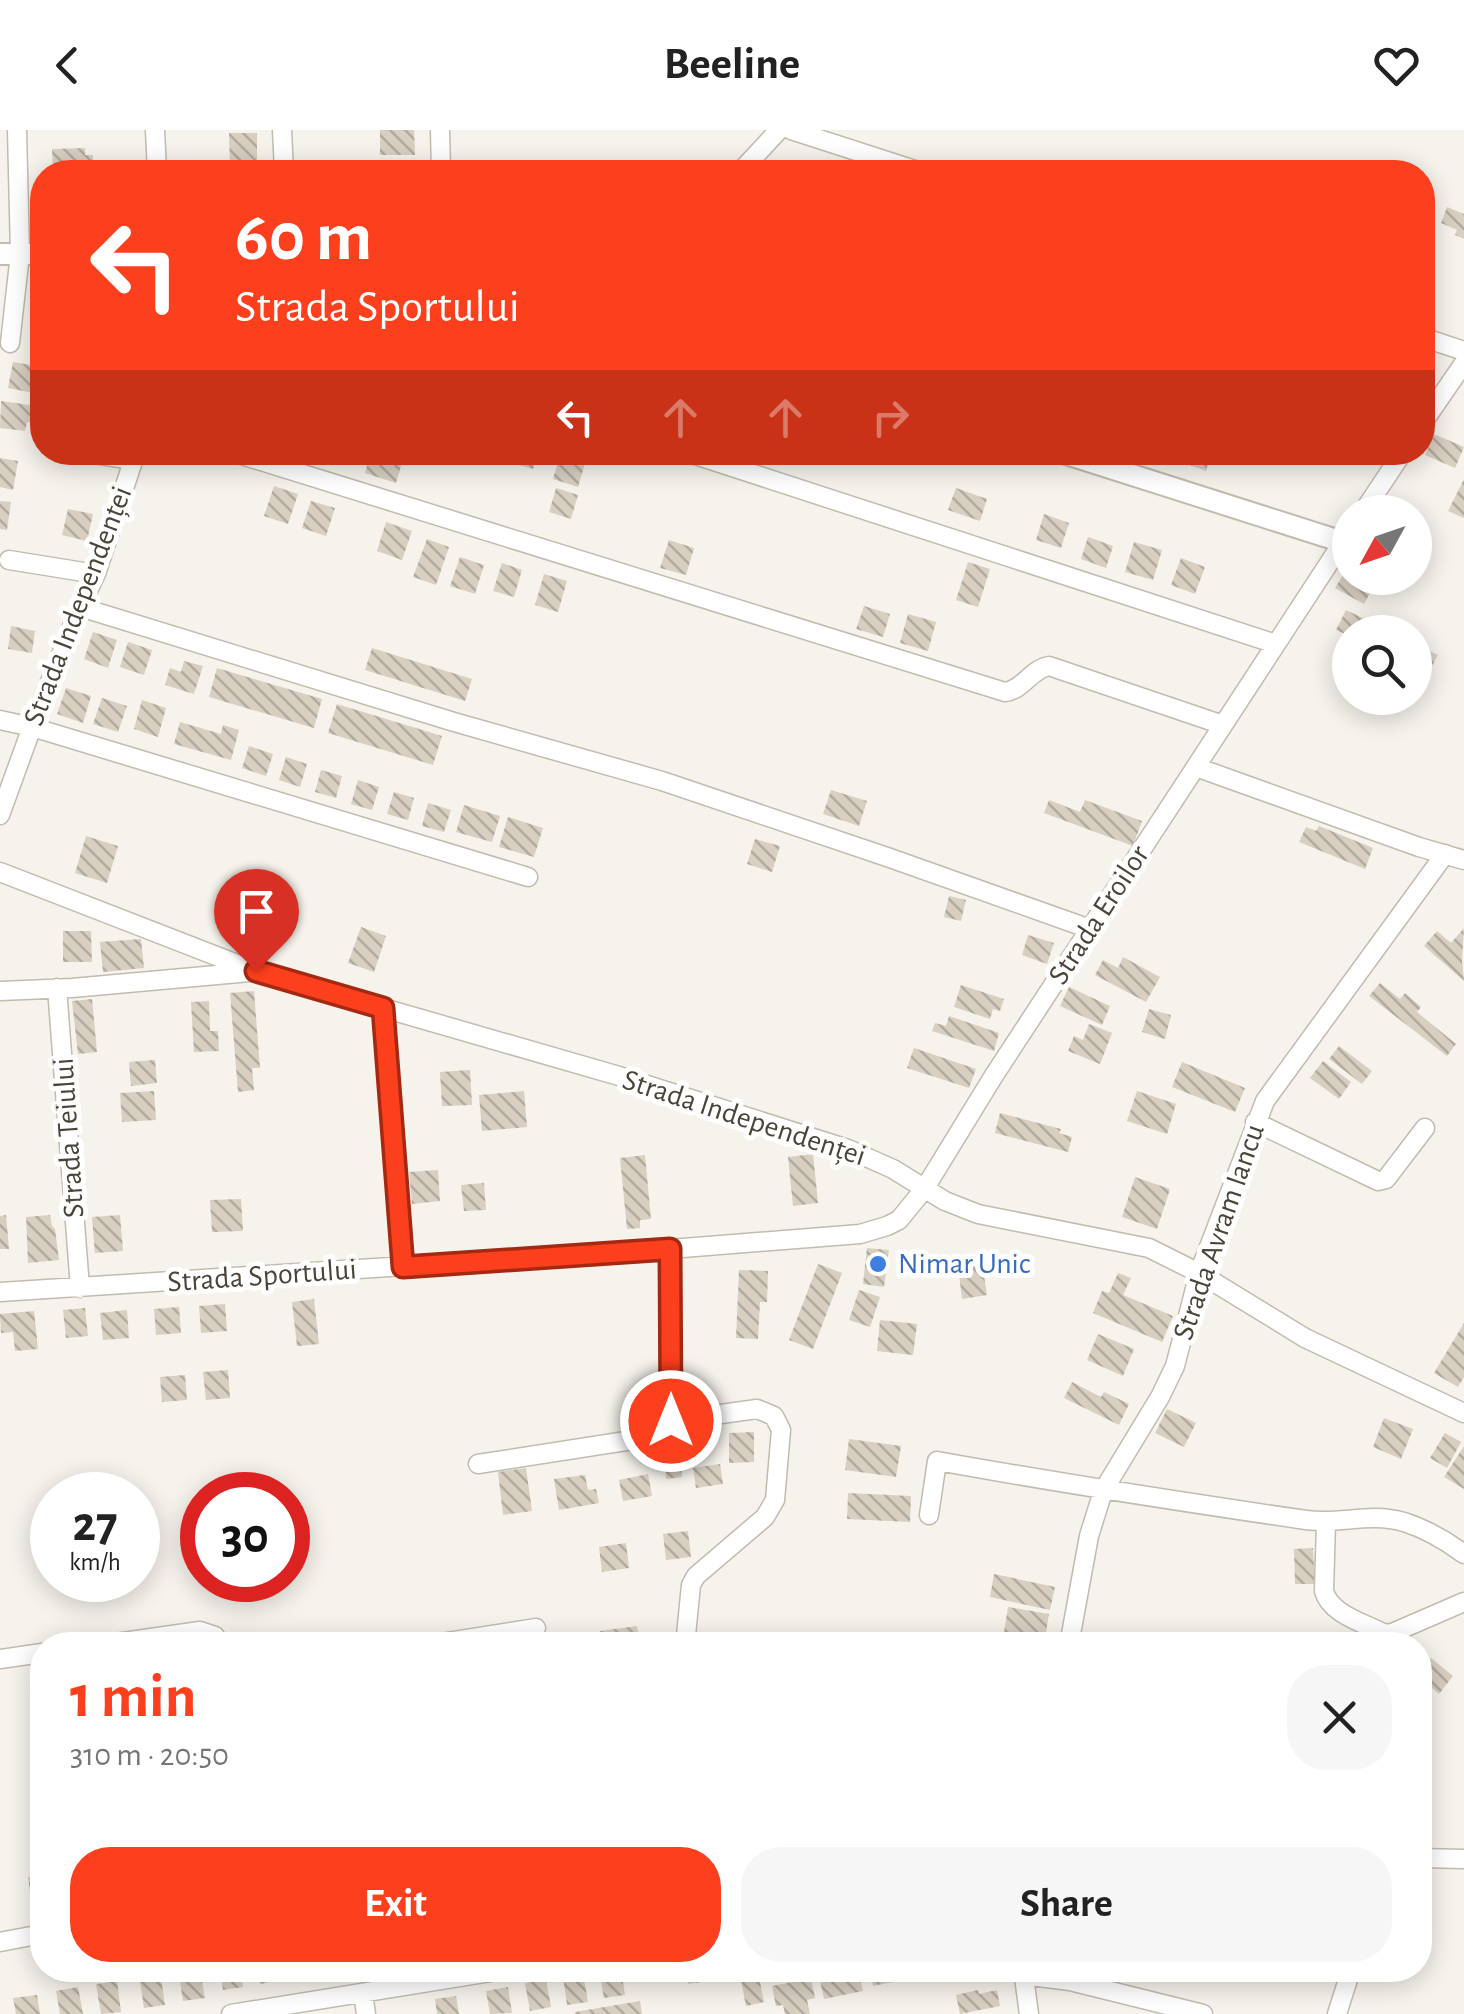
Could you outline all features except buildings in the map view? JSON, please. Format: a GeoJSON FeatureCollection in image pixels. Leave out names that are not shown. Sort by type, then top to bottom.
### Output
{"type":"FeatureCollection","features":[{"type":"Feature","properties":{"kind":"street"},"geometry":{"type":"LineString","coordinates":[[10,343],[17,130]]}},
{"type":"Feature","properties":{"kind":"street"},"geometry":{"type":"LineString","coordinates":[[155,130],[156,160]]}},
{"type":"Feature","properties":{"kind":"street"},"geometry":{"type":"LineString","coordinates":[[282,130],[283,160]]}},
{"type":"Feature","properties":{"kind":"street"},"geometry":{"type":"LineString","coordinates":[[440,130],[441,160]]}},
{"type":"Feature","properties":{"kind":"street"},"geometry":{"type":"LineString","coordinates":[[751,160],[779,130]]}},
{"type":"Feature","properties":{"kind":"street"},"geometry":{"type":"LineString","coordinates":[[791,130],[883,160]]}},
{"type":"Feature","properties":{"kind":"street"},"geometry":{"type":"LineString","coordinates":[[1435,341],[1464,351]]}},
{"type":"Feature","properties":{"kind":"street"},"geometry":{"type":"LineString","coordinates":[[1435,405],[1464,363]]}},
{"type":"Feature","properties":{"kind":"street","name":"Strada Independenței"},"geometry":{"type":"LineString","coordinates":[[0,815],[96,574],[131,465]]}},
{"type":"Feature","properties":{"kind":"street"},"geometry":{"type":"LineString","coordinates":[[274,465],[1005,692],[1014,691],[1041,667],[1049,666],[1223,725]]}},
{"type":"Feature","properties":{"kind":"street"},"geometry":{"type":"LineString","coordinates":[[726,465],[1276,644]]}},
{"type":"Feature","properties":{"kind":"street","name":"Strada Eroilor"},"geometry":{"type":"LineString","coordinates":[[1104,465],[1332,533]]}},
{"type":"Feature","properties":{"kind":"street"},"geometry":{"type":"LineString","coordinates":[[1374,495],[1394,465]]}},
{"type":"Feature","properties":{"kind":"street","name":"Strada Eroilor"},"geometry":{"type":"LineString","coordinates":[[925,1188],[1332,558]]}},
{"type":"Feature","properties":{"kind":"street"},"geometry":{"type":"LineString","coordinates":[[8,560],[96,574]]}},
{"type":"Feature","properties":{"kind":"street"},"geometry":{"type":"LineString","coordinates":[[80,608],[662,782],[1090,928]]}},
{"type":"Feature","properties":{"kind":"street"},"geometry":{"type":"LineString","coordinates":[[0,720],[528,877]]}},
{"type":"Feature","properties":{"kind":"street"},"geometry":{"type":"LineString","coordinates":[[1196,767],[1464,860]]}},
{"type":"Feature","properties":{"kind":"street","name":"Strada Avram Iancu"},"geometry":{"type":"LineString","coordinates":[[1071,1632],[1088,1536],[1103,1491],[1175,1366],[1199,1273],[1265,1101],[1444,854]]}},
{"type":"Feature","properties":{"kind":"street","name":"Strada Independenței"},"geometry":{"type":"LineString","coordinates":[[0,872],[256,971],[619,1076],[848,1150],[894,1169],[944,1201],[978,1214],[1149,1248],[1199,1273],[1306,1338],[1464,1413]]}},
{"type":"Feature","properties":{"kind":"street"},"geometry":{"type":"LineString","coordinates":[[0,991],[256,971]]}},
{"type":"Feature","properties":{"kind":"street","name":"Strada Teiului"},"geometry":{"type":"LineString","coordinates":[[58,988],[80,1288]]}},
{"type":"Feature","properties":{"kind":"street"},"geometry":{"type":"LineString","coordinates":[[383,1008],[403,1267]]}},
{"type":"Feature","properties":{"kind":"street"},"geometry":{"type":"LineString","coordinates":[[1256,1122],[1378,1182],[1386,1178],[1425,1128]]}},
{"type":"Feature","properties":{"kind":"street","name":"Strada Sportului"},"geometry":{"type":"LineString","coordinates":[[0,1292],[670,1249],[874,1231],[898,1220],[925,1188]]}},
{"type":"Feature","properties":{"kind":"street"},"geometry":{"type":"LineString","coordinates":[[478,1464],[658,1436],[670,1428],[670,1249]]}},
{"type":"Feature","properties":{"kind":"street"},"geometry":{"type":"LineString","coordinates":[[671,1421],[757,1408],[774,1416],[781,1430],[771,1509],[696,1576],[687,1632]]}},
{"type":"Feature","properties":{"kind":"street"},"geometry":{"type":"LineString","coordinates":[[929,1515],[937,1462],[1326,1523],[1368,1516],[1400,1521],[1424,1529],[1464,1554]]}},
{"type":"Feature","properties":{"kind":"street"},"geometry":{"type":"LineString","coordinates":[[1326,1523],[1326,1600],[1382,1632]]}},
{"type":"Feature","properties":{"kind":"street"},"geometry":{"type":"LineString","coordinates":[[1395,1632],[1464,1602]]}},
{"type":"Feature","properties":{"kind":"street"},"geometry":{"type":"LineString","coordinates":[[511,1632],[536,1628]]}},
{"type":"Feature","properties":{"kind":"street"},"geometry":{"type":"LineString","coordinates":[[0,1659],[30,1655]]}},
{"type":"Feature","properties":{"kind":"street"},"geometry":{"type":"LineString","coordinates":[[1432,1858],[1464,1859]]}},
{"type":"Feature","properties":{"kind":"street"},"geometry":{"type":"LineString","coordinates":[[0,1942],[30,1936]]}},
{"type":"Feature","properties":{"kind":"street"},"geometry":{"type":"LineString","coordinates":[[230,2014],[429,1982]]}},
{"type":"Feature","properties":{"kind":"street"},"geometry":{"type":"LineString","coordinates":[[1024,1982],[1026,2014]]}},
{"type":"Feature","properties":{"kind":"street"},"geometry":{"type":"LineString","coordinates":[[1070,1982],[1203,2014]]}},
{"type":"Feature","properties":{"kind":"street"},"geometry":{"type":"LineString","coordinates":[[1337,2014],[1346,1982]]}},
{"type":"Feature","properties":{"kind":"street"},"geometry":{"type":"LineString","coordinates":[[362,1993],[366,2014]]}},
{"type":"Feature","properties":{"kind":"place","name":"Nimar Unic"},"geometry":{"type":"Point","coordinates":[878,1264]}},
{"type":"Feature","properties":{"kind":"route"},"geometry":{"type":"LineString","coordinates":[[256,971],[383,1008],[403,1267],[670,1249],[671,1421]]}}]}
